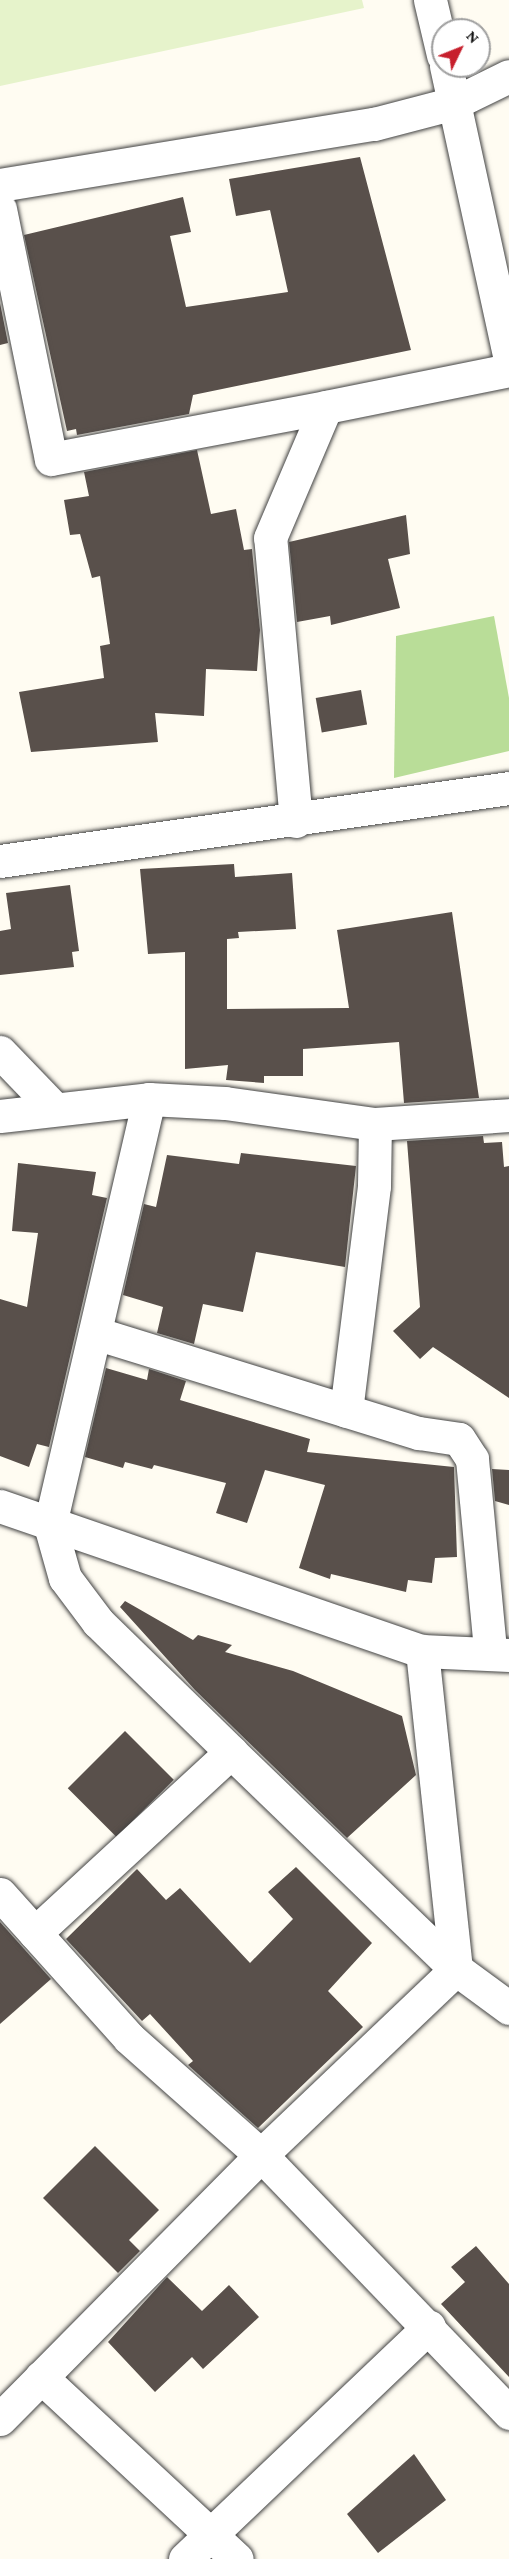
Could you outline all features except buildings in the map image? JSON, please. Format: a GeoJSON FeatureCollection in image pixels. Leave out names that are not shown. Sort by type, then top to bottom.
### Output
{"type":"FeatureCollection","features":[{"type":"Feature","properties":{"kind":"street"},"geometry":{"type":"LineString","coordinates":[[430,0],[434,18]]}},
{"type":"Feature","properties":{"kind":"street"},"geometry":{"type":"LineString","coordinates":[[0,184],[374,124],[454,103],[509,76]]}},
{"type":"Feature","properties":{"kind":"street"},"geometry":{"type":"LineString","coordinates":[[449,78],[509,356]]}},
{"type":"Feature","properties":{"kind":"street"},"geometry":{"type":"LineString","coordinates":[[0,209],[51,459],[509,370]]}},
{"type":"Feature","properties":{"kind":"street"},"geometry":{"type":"LineString","coordinates":[[296,821],[270,538],[326,407]]}},
{"type":"Feature","properties":{"kind":"street"},"geometry":{"type":"LineString","coordinates":[[0,861],[296,821],[509,788]]}},
{"type":"Feature","properties":{"kind":"street"},"geometry":{"type":"LineString","coordinates":[[0,1053],[53,1107]]}},
{"type":"Feature","properties":{"kind":"street"},"geometry":{"type":"LineString","coordinates":[[149,1099],[50,1525],[59,1561],[80,1602],[231,1752],[456,1969],[509,2008]]}},
{"type":"Feature","properties":{"kind":"street"},"geometry":{"type":"LineString","coordinates":[[0,1116],[53,1107],[149,1099],[225,1102],[375,1124],[509,1115]]}},
{"type":"Feature","properties":{"kind":"street"},"geometry":{"type":"LineString","coordinates":[[346,1411],[374,1186],[375,1124]]}},
{"type":"Feature","properties":{"kind":"street"},"geometry":{"type":"LineString","coordinates":[[0,1506],[422,1651],[500,1653],[472,1459],[459,1439],[346,1411],[95,1333]]}},
{"type":"Feature","properties":{"kind":"street"},"geometry":{"type":"LineString","coordinates":[[422,1651],[456,1969]]}},
{"type":"Feature","properties":{"kind":"street"},"geometry":{"type":"LineString","coordinates":[[35,1934],[231,1752]]}},
{"type":"Feature","properties":{"kind":"street"},"geometry":{"type":"LineString","coordinates":[[0,1894],[129,2038],[261,2155],[429,2327],[509,2414]]}},
{"type":"Feature","properties":{"kind":"street"},"geometry":{"type":"LineString","coordinates":[[0,2419],[261,2155],[456,1969]]}},
{"type":"Feature","properties":{"kind":"street"},"geometry":{"type":"LineString","coordinates":[[185,2559],[429,2327]]}},
{"type":"Feature","properties":{"kind":"street"},"geometry":{"type":"LineString","coordinates":[[41,2377],[237,2559]]}},
{"type":"Feature","properties":{"kind":"green space"},"geometry":{"type":"Polygon","coordinates":[[[0,0],[362,0],[364,8],[0,86],[0,0]]]}},
{"type":"Feature","properties":{"kind":"green space"},"geometry":{"type":"Polygon","coordinates":[[[494,616],[509,698],[509,751],[394,778],[396,636],[494,616]]]}}]}
